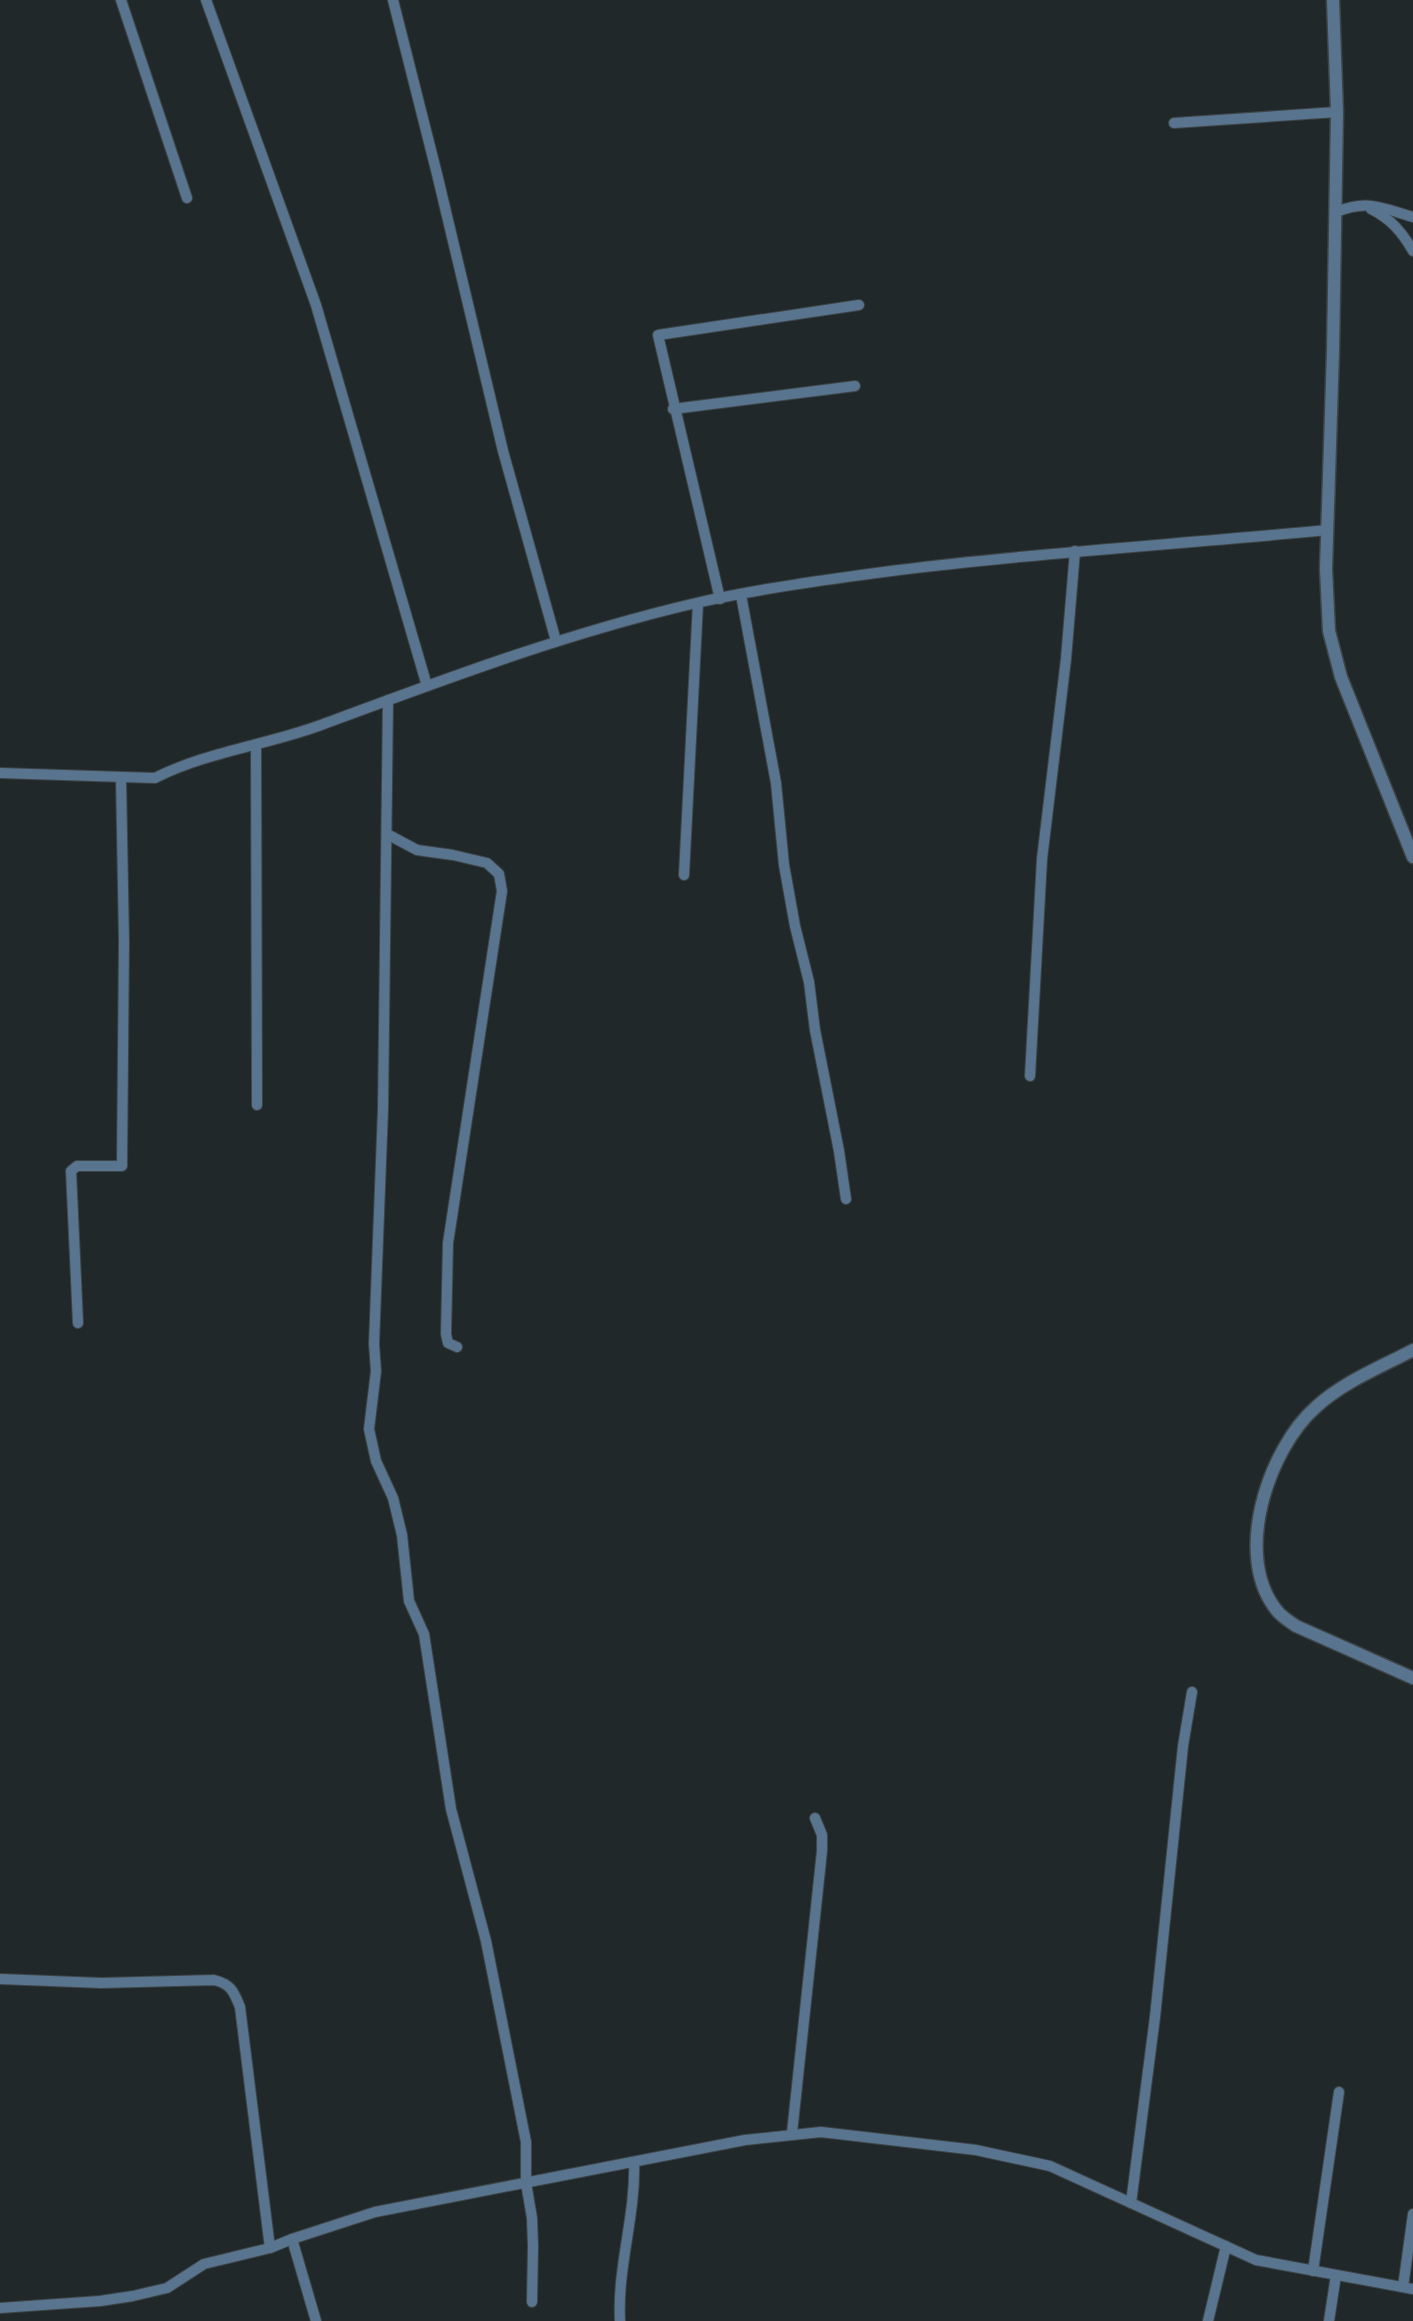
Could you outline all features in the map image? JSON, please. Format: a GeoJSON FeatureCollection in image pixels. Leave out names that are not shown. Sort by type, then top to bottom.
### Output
{"type":"FeatureCollection","features":[{"type":"Feature","properties":{"kind":"street"},"geometry":{"type":"LineString","coordinates":[[121,0],[187,198]]}},
{"type":"Feature","properties":{"kind":"street"},"geometry":{"type":"LineString","coordinates":[[206,0],[316,305],[427,686]]}},
{"type":"Feature","properties":{"kind":"street"},"geometry":{"type":"LineString","coordinates":[[393,0],[503,451],[556,642]]}},
{"type":"Feature","properties":{"kind":"street"},"geometry":{"type":"LineString","coordinates":[[1333,0],[1337,112],[1327,603],[1332,650],[1361,730],[1413,856]]}},
{"type":"Feature","properties":{"kind":"street"},"geometry":{"type":"LineString","coordinates":[[1174,122],[1337,112]]}},
{"type":"Feature","properties":{"kind":"street"},"geometry":{"type":"LineString","coordinates":[[1336,212],[1354,204],[1367,204],[1413,217]]}},
{"type":"Feature","properties":{"kind":"street"},"geometry":{"type":"LineString","coordinates":[[1354,204],[1367,207],[1391,221],[1403,233],[1413,251]]}},
{"type":"Feature","properties":{"kind":"street"},"geometry":{"type":"LineString","coordinates":[[720,598],[657,335],[859,305]]}},
{"type":"Feature","properties":{"kind":"street"},"geometry":{"type":"LineString","coordinates":[[673,409],[855,386]]}},
{"type":"Feature","properties":{"kind":"street"},"geometry":{"type":"LineString","coordinates":[[0,773],[155,778],[177,767],[297,734],[427,686],[601,627],[720,598],[827,579],[1009,556],[1327,530]]}},
{"type":"Feature","properties":{"kind":"street"},"geometry":{"type":"LineString","coordinates":[[1030,1076],[1042,859],[1075,551]]}},
{"type":"Feature","properties":{"kind":"street"},"geometry":{"type":"LineString","coordinates":[[741,595],[776,783],[783,865],[809,982],[815,1030],[846,1199]]}},
{"type":"Feature","properties":{"kind":"street"},"geometry":{"type":"LineString","coordinates":[[684,875],[698,603]]}},
{"type":"Feature","properties":{"kind":"street"},"geometry":{"type":"LineString","coordinates":[[388,700],[383,1109],[374,1344],[376,1371],[369,1429],[376,1461],[393,1498],[402,1535],[409,1601],[424,1634],[451,1809],[486,1941],[526,2142],[526,2183],[532,2218],[532,2302]]}},
{"type":"Feature","properties":{"kind":"street"},"geometry":{"type":"LineString","coordinates":[[256,746],[257,1105]]}},
{"type":"Feature","properties":{"kind":"street"},"geometry":{"type":"LineString","coordinates":[[78,1323],[71,1171],[77,1166],[122,1166],[124,942],[121,778]]}},
{"type":"Feature","properties":{"kind":"street"},"geometry":{"type":"LineString","coordinates":[[387,834],[417,850],[487,863],[499,874],[502,891],[447,1242],[446,1334],[447,1343],[457,1347]]}},
{"type":"Feature","properties":{"kind":"street"},"geometry":{"type":"LineString","coordinates":[[1413,1350],[1333,1394],[1308,1414],[1280,1452],[1262,1503],[1258,1533],[1260,1576],[1280,1614],[1296,1626],[1413,1678]]}},
{"type":"Feature","properties":{"kind":"street"},"geometry":{"type":"LineString","coordinates":[[1131,2203],[1192,1692]]}},
{"type":"Feature","properties":{"kind":"street"},"geometry":{"type":"LineString","coordinates":[[792,2133],[822,1852],[822,1835],[815,1818]]}},
{"type":"Feature","properties":{"kind":"street"},"geometry":{"type":"LineString","coordinates":[[0,1979],[101,1983],[214,1980],[224,1982],[234,1990],[242,2021],[270,2248]]}},
{"type":"Feature","properties":{"kind":"street"},"geometry":{"type":"LineString","coordinates":[[1313,2271],[1339,2092]]}},
{"type":"Feature","properties":{"kind":"street"},"geometry":{"type":"LineString","coordinates":[[0,2308],[133,2296],[167,2288],[204,2264],[270,2248],[374,2212],[792,2133],[821,2132],[976,2150],[1051,2166],[1256,2260],[1408,2288],[1413,2214]]}},
{"type":"Feature","properties":{"kind":"street"},"geometry":{"type":"LineString","coordinates":[[620,2321],[621,2278],[635,2180],[634,2162]]}},
{"type":"Feature","properties":{"kind":"street"},"geometry":{"type":"LineString","coordinates":[[292,2239],[316,2321]]}},
{"type":"Feature","properties":{"kind":"street"},"geometry":{"type":"LineString","coordinates":[[1208,2321],[1226,2246]]}},
{"type":"Feature","properties":{"kind":"street"},"geometry":{"type":"LineString","coordinates":[[1329,2321],[1336,2275]]}}]}
